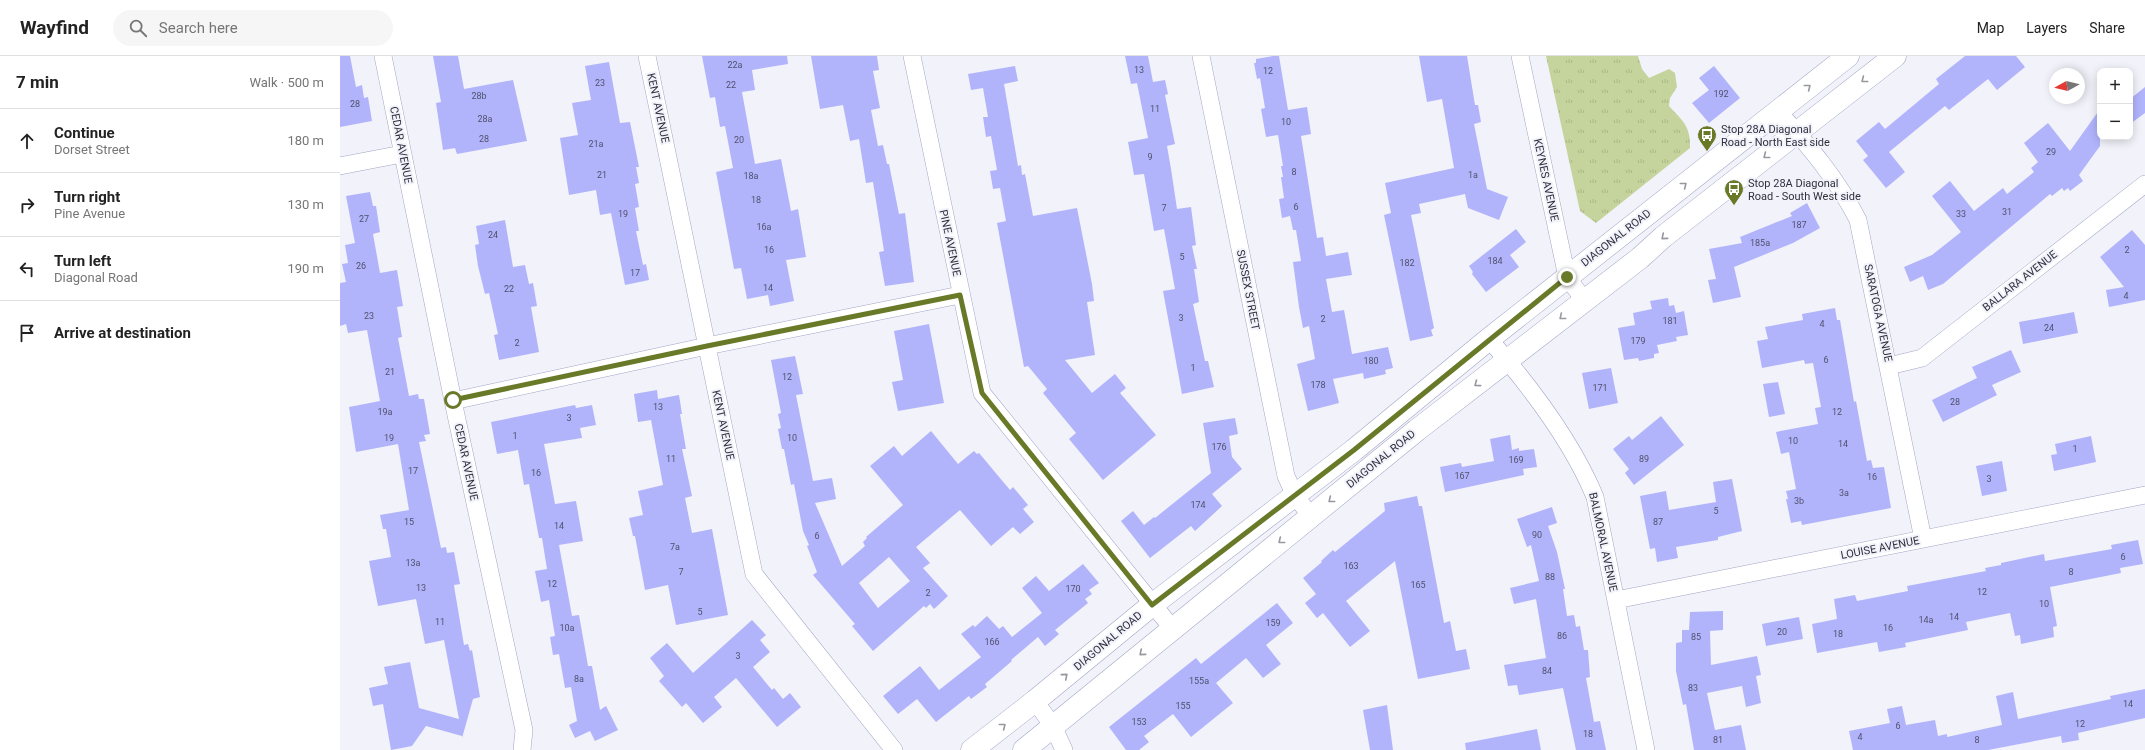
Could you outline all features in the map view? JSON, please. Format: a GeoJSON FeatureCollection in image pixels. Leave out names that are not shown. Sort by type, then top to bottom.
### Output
{"type":"FeatureCollection","features":[{"type":"Feature","properties":{"kind":"main road","name":"DIAGONAL ROAD"},"geometry":{"type":"LineString","coordinates":[[972,750],[1035,701],[1152,605],[1354,450],[1489,339],[1848,56]]}},
{"type":"Feature","properties":{"kind":"main road","name":"DIAGONAL ROAD"},"geometry":{"type":"LineString","coordinates":[[1024,750],[1417,430],[1640,258],[1663,237],[1895,56]]}},
{"type":"Feature","properties":{"kind":"street","name":"CEDAR AVENUE"},"geometry":{"type":"LineString","coordinates":[[383,56],[453,400],[524,730],[524,743],[522,750]]}},
{"type":"Feature","properties":{"kind":"street","name":"KENT AVENUE"},"geometry":{"type":"LineString","coordinates":[[647,56],[754,574],[894,750]]}},
{"type":"Feature","properties":{"kind":"street","name":"PINE AVENUE"},"geometry":{"type":"LineString","coordinates":[[912,56],[960,295],[982,393],[1172,628]]}},
{"type":"Feature","properties":{"kind":"street","name":"SUSSEX STREET"},"geometry":{"type":"LineString","coordinates":[[1201,56],[1286,476],[1295,496],[1312,516]]}},
{"type":"Feature","properties":{"kind":"street","name":"KEYNES AVENUE"},"geometry":{"type":"LineString","coordinates":[[1520,56],[1567,277],[1584,300]]}},
{"type":"Feature","properties":{"kind":"street","name":"SARATOGA AVENUE"},"geometry":{"type":"LineString","coordinates":[[1778,111],[1797,132],[1846,195],[1858,220],[1889,366],[1923,539]]}},
{"type":"Feature","properties":{"kind":"street"},"geometry":{"type":"LineString","coordinates":[[340,166],[402,154]]}},
{"type":"Feature","properties":{"kind":"street","name":"BALLARA AVENUE"},"geometry":{"type":"LineString","coordinates":[[1889,366],[1922,358],[2145,184]]}},
{"type":"Feature","properties":{"kind":"street"},"geometry":{"type":"LineString","coordinates":[[453,400],[707,346],[960,295]]}},
{"type":"Feature","properties":{"kind":"street","name":"BALMORAL AVENUE"},"geometry":{"type":"LineString","coordinates":[[1489,339],[1520,375],[1583,467],[1595,497],[1646,750]]}},
{"type":"Feature","properties":{"kind":"street","name":"LOUISE AVENUE"},"geometry":{"type":"LineString","coordinates":[[1616,600],[2145,495]]}},
{"type":"Feature","properties":{"kind":"street"},"geometry":{"type":"LineString","coordinates":[[1035,701],[1053,726],[1064,750]]}},
{"type":"Feature","properties":{"kind":"green space"},"geometry":{"type":"Polygon","coordinates":[[[1546,56],[1638,56],[1642,69],[1649,78],[1669,69],[1675,73],[1677,87],[1670,98],[1669,106],[1682,120],[1687,129],[1690,148],[1596,223],[1580,211],[1546,56]]]}},
{"type":"Feature","properties":{"kind":"building"},"geometry":{"type":"Polygon","coordinates":[[[340,56],[350,56],[356,87],[362,85],[364,98],[368,97],[372,121],[340,127],[340,56]]]}},
{"type":"Feature","properties":{"kind":"building"},"geometry":{"type":"Polygon","coordinates":[[[433,56],[458,56],[464,89],[513,80],[527,141],[457,154],[455,148],[443,150],[436,103],[441,102],[433,56]]]}},
{"type":"Feature","properties":{"kind":"building"},"geometry":{"type":"Polygon","coordinates":[[[702,56],[787,56],[788,64],[752,70],[755,90],[742,92],[755,164],[781,159],[791,211],[798,209],[806,257],[786,260],[794,301],[770,306],[768,295],[747,299],[741,268],[734,269],[716,172],[733,168],[725,126],[720,127],[715,97],[710,98],[702,56]]]}},
{"type":"Feature","properties":{"kind":"building"},"geometry":{"type":"Polygon","coordinates":[[[811,56],[877,56],[879,70],[873,71],[880,108],[871,110],[878,146],[883,145],[887,164],[889,164],[899,214],[905,213],[914,282],[885,286],[879,252],[884,251],[873,182],[866,183],[859,139],[850,141],[843,105],[820,109],[811,56]]]}},
{"type":"Feature","properties":{"kind":"building"},"geometry":{"type":"Polygon","coordinates":[[[1125,56],[1148,56],[1153,82],[1165,80],[1168,94],[1165,95],[1175,144],[1167,146],[1177,209],[1191,207],[1196,245],[1192,246],[1197,269],[1194,269],[1199,302],[1193,304],[1205,361],[1208,361],[1214,387],[1182,394],[1163,291],[1175,289],[1164,229],[1154,231],[1144,174],[1134,175],[1128,142],[1148,138],[1137,83],[1131,84],[1125,56]]]}},
{"type":"Feature","properties":{"kind":"building"},"geometry":{"type":"Polygon","coordinates":[[[1279,56],[1288,110],[1307,107],[1311,134],[1301,136],[1317,238],[1323,237],[1326,256],[1348,252],[1352,275],[1326,279],[1332,312],[1344,310],[1352,354],[1388,347],[1393,368],[1385,370],[1386,374],[1364,379],[1363,373],[1333,379],[1339,403],[1308,411],[1297,364],[1315,359],[1309,326],[1303,328],[1299,307],[1293,262],[1301,261],[1296,230],[1293,230],[1290,216],[1282,218],[1279,199],[1284,198],[1281,177],[1283,177],[1281,166],[1283,166],[1278,135],[1266,137],[1261,109],[1265,108],[1260,78],[1257,79],[1254,63],[1256,63],[1256,59],[1279,56]]]}},
{"type":"Feature","properties":{"kind":"building"},"geometry":{"type":"Polygon","coordinates":[[[1419,56],[1467,56],[1475,105],[1478,105],[1481,122],[1474,124],[1487,189],[1508,197],[1499,220],[1468,208],[1465,194],[1419,204],[1421,213],[1411,215],[1434,328],[1431,330],[1433,336],[1410,341],[1384,215],[1391,213],[1385,183],[1454,168],[1442,99],[1427,102],[1419,56]]]}},
{"type":"Feature","properties":{"kind":"building"},"geometry":{"type":"Polygon","coordinates":[[[1965,56],[2016,56],[2025,67],[1997,90],[1988,79],[1949,110],[1945,106],[1889,152],[1905,172],[1886,188],[1863,160],[1868,156],[1856,141],[1879,122],[1885,129],[1939,84],[1936,79],[1965,56]]]}},
{"type":"Feature","properties":{"kind":"building"},"geometry":{"type":"Polygon","coordinates":[[[609,62],[620,123],[630,122],[639,167],[636,167],[639,183],[635,184],[639,207],[635,208],[639,231],[636,231],[643,265],[646,264],[649,280],[625,285],[611,213],[600,215],[596,190],[569,195],[560,138],[578,135],[572,103],[591,100],[585,66],[609,62]]]}},
{"type":"Feature","properties":{"kind":"building"},"geometry":{"type":"Polygon","coordinates":[[[1015,66],[1018,81],[1004,84],[1018,166],[1021,165],[1022,175],[1025,174],[1033,216],[1077,208],[1092,284],[1094,301],[1087,302],[1095,355],[1065,360],[1092,393],[1115,374],[1126,388],[1120,393],[1156,435],[1103,480],[1069,439],[1076,433],[1043,393],[1047,389],[1028,366],[1024,367],[997,223],[1006,221],[1000,188],[993,189],[990,171],[997,170],[991,136],[986,137],[983,117],[988,117],[983,88],[971,90],[968,74],[1015,66]]]}},
{"type":"Feature","properties":{"kind":"building"},"geometry":{"type":"Polygon","coordinates":[[[1714,66],[1740,98],[1709,123],[1692,103],[1709,90],[1699,78],[1714,66]]]}},
{"type":"Feature","properties":{"kind":"building"},"geometry":{"type":"Polygon","coordinates":[[[2145,87],[2145,113],[2133,122],[2133,104],[2133,97],[2145,87]]]}},
{"type":"Feature","properties":{"kind":"building"},"geometry":{"type":"Polygon","coordinates":[[[2097,113],[2097,140],[2100,140],[2100,146],[2079,175],[2083,181],[2070,191],[2068,188],[2064,191],[2062,188],[2052,196],[2050,194],[1943,284],[1928,290],[1923,276],[1910,282],[1904,267],[1932,255],[1961,232],[1932,196],[1950,181],[1974,211],[2003,188],[2007,194],[2034,172],[2031,168],[2038,162],[2024,143],[2048,123],[2070,151],[2097,113]]]}},
{"type":"Feature","properties":{"kind":"building"},"geometry":{"type":"Polygon","coordinates":[[[370,192],[373,206],[376,206],[380,232],[373,234],[380,273],[397,270],[403,306],[397,307],[402,337],[398,338],[409,396],[418,394],[419,399],[424,399],[430,434],[424,435],[426,441],[419,442],[441,548],[446,547],[447,553],[454,552],[460,584],[454,585],[464,645],[468,644],[470,651],[472,650],[480,697],[473,699],[462,738],[462,736],[426,726],[412,746],[391,750],[383,704],[373,706],[369,688],[388,684],[384,667],[410,662],[419,708],[459,719],[444,640],[425,644],[416,599],[378,606],[369,561],[391,557],[386,529],[383,529],[380,515],[409,510],[398,444],[356,452],[349,407],[380,401],[367,330],[348,333],[346,324],[340,326],[340,283],[346,282],[342,264],[348,263],[345,245],[355,243],[346,196],[370,192]]]}},
{"type":"Feature","properties":{"kind":"building"},"geometry":{"type":"Polygon","coordinates":[[[1807,203],[1820,228],[1793,243],[1734,267],[1741,297],[1713,303],[1708,280],[1716,279],[1709,249],[1742,243],[1740,237],[1792,216],[1790,213],[1807,203]]]}},
{"type":"Feature","properties":{"kind":"building"},"geometry":{"type":"Polygon","coordinates":[[[505,220],[513,267],[525,265],[529,284],[533,283],[537,306],[531,307],[539,352],[499,360],[494,335],[498,334],[489,293],[485,294],[478,266],[475,245],[479,244],[476,226],[505,220]]]}},
{"type":"Feature","properties":{"kind":"building"},"geometry":{"type":"Polygon","coordinates":[[[1516,229],[1526,242],[1510,255],[1519,267],[1486,292],[1472,274],[1473,272],[1469,266],[1516,229]]]}},
{"type":"Feature","properties":{"kind":"building"},"geometry":{"type":"Polygon","coordinates":[[[2132,230],[2145,245],[2145,300],[2109,307],[2106,290],[2124,287],[2100,257],[2132,230]]]}},
{"type":"Feature","properties":{"kind":"building"},"geometry":{"type":"Polygon","coordinates":[[[1668,298],[1669,306],[1674,305],[1676,313],[1684,311],[1688,335],[1676,337],[1677,341],[1657,345],[1659,353],[1654,354],[1654,358],[1639,361],[1638,358],[1624,360],[1618,328],[1635,325],[1633,313],[1652,309],[1650,301],[1668,298]]]}},
{"type":"Feature","properties":{"kind":"building"},"geometry":{"type":"Polygon","coordinates":[[[1835,308],[1837,320],[1840,320],[1854,402],[1856,401],[1867,461],[1871,460],[1873,468],[1884,467],[1891,508],[1802,525],[1801,521],[1791,523],[1786,499],[1788,499],[1786,491],[1796,489],[1789,452],[1781,454],[1776,432],[1818,424],[1815,408],[1821,407],[1813,363],[1805,364],[1804,360],[1762,368],[1757,341],[1768,339],[1765,327],[1803,320],[1802,314],[1835,308]]]}},
{"type":"Feature","properties":{"kind":"building"},"geometry":{"type":"Polygon","coordinates":[[[2074,312],[2078,333],[2023,344],[2019,322],[2074,312]]]}},
{"type":"Feature","properties":{"kind":"building"},"geometry":{"type":"Polygon","coordinates":[[[929,324],[944,403],[898,411],[892,382],[903,380],[894,331],[929,324]]]}},
{"type":"Feature","properties":{"kind":"building"},"geometry":{"type":"Polygon","coordinates":[[[2011,350],[2021,372],[1992,385],[1997,395],[1943,422],[1932,400],[1977,378],[1972,367],[2011,350]]]}},
{"type":"Feature","properties":{"kind":"building"},"geometry":{"type":"Polygon","coordinates":[[[795,356],[803,394],[796,395],[813,481],[832,478],[836,499],[815,503],[842,566],[865,546],[863,542],[867,538],[866,537],[903,505],[870,466],[894,446],[902,456],[931,431],[958,464],[974,451],[977,454],[979,453],[1010,490],[1013,487],[1028,505],[1023,509],[1034,522],[1020,534],[1013,527],[991,546],[960,510],[916,547],[930,563],[923,568],[948,596],[934,609],[930,604],[926,608],[924,606],[873,651],[852,626],[855,624],[813,575],[817,572],[807,546],[809,545],[803,531],[794,484],[791,485],[784,449],[782,449],[778,429],[781,428],[778,414],[781,413],[771,360],[795,356]],[[889,557],[859,583],[878,608],[910,581],[889,557]]]}},
{"type":"Feature","properties":{"kind":"building"},"geometry":{"type":"Polygon","coordinates":[[[1611,368],[1618,403],[1589,409],[1582,373],[1611,368]]]}},
{"type":"Feature","properties":{"kind":"building"},"geometry":{"type":"Polygon","coordinates":[[[1778,382],[1785,414],[1769,417],[1763,384],[1778,382]]]}},
{"type":"Feature","properties":{"kind":"building"},"geometry":{"type":"Polygon","coordinates":[[[657,390],[658,399],[679,395],[682,414],[680,414],[686,449],[682,449],[692,496],[685,498],[692,533],[712,529],[728,615],[676,625],[668,585],[645,590],[635,536],[633,536],[629,518],[643,515],[638,491],[663,485],[651,420],[638,422],[634,394],[657,390]]]}},
{"type":"Feature","properties":{"kind":"building"},"geometry":{"type":"Polygon","coordinates":[[[575,405],[576,408],[592,405],[596,425],[580,428],[582,438],[544,444],[555,504],[576,501],[583,541],[559,545],[572,616],[579,615],[588,666],[592,666],[600,710],[606,706],[618,730],[595,741],[590,731],[575,738],[569,725],[577,721],[571,687],[565,688],[559,654],[553,655],[550,637],[555,636],[549,600],[541,602],[535,571],[547,569],[542,538],[539,538],[529,484],[524,485],[518,450],[497,454],[491,422],[575,405]]]}},
{"type":"Feature","properties":{"kind":"building"},"geometry":{"type":"Polygon","coordinates":[[[1661,416],[1684,445],[1634,485],[1625,473],[1629,469],[1613,449],[1629,436],[1632,440],[1661,416]]]}},
{"type":"Feature","properties":{"kind":"building"},"geometry":{"type":"Polygon","coordinates":[[[1235,418],[1238,434],[1229,436],[1232,457],[1242,469],[1212,494],[1222,506],[1195,531],[1191,526],[1150,558],[1121,521],[1133,511],[1144,525],[1154,517],[1155,518],[1211,473],[1203,423],[1235,418]]]}},
{"type":"Feature","properties":{"kind":"building"},"geometry":{"type":"Polygon","coordinates":[[[1510,435],[1512,450],[1519,448],[1519,451],[1534,449],[1537,467],[1523,469],[1524,475],[1445,492],[1440,467],[1461,463],[1462,467],[1494,461],[1490,439],[1510,435]]]}},
{"type":"Feature","properties":{"kind":"building"},"geometry":{"type":"Polygon","coordinates":[[[2091,436],[2096,462],[2054,471],[2051,455],[2057,454],[2055,444],[2091,436]]]}},
{"type":"Feature","properties":{"kind":"building"},"geometry":{"type":"Polygon","coordinates":[[[2002,461],[2007,491],[1982,496],[1976,466],[2002,461]]]}},
{"type":"Feature","properties":{"kind":"building"},"geometry":{"type":"Polygon","coordinates":[[[1732,479],[1742,531],[1718,537],[1718,540],[1676,547],[1678,558],[1657,562],[1655,548],[1650,549],[1640,496],[1666,491],[1669,510],[1716,502],[1713,482],[1732,479]]]}},
{"type":"Feature","properties":{"kind":"building"},"geometry":{"type":"Polygon","coordinates":[[[1417,496],[1419,506],[1422,506],[1444,623],[1450,621],[1456,651],[1466,649],[1470,669],[1418,679],[1395,561],[1346,601],[1370,631],[1350,647],[1323,613],[1317,618],[1305,603],[1316,594],[1303,578],[1322,562],[1321,561],[1333,550],[1335,552],[1385,511],[1384,503],[1417,496]]]}},
{"type":"Feature","properties":{"kind":"building"},"geometry":{"type":"Polygon","coordinates":[[[1552,507],[1557,523],[1548,526],[1557,552],[1565,589],[1563,589],[1567,616],[1574,615],[1576,627],[1580,626],[1584,650],[1588,650],[1590,677],[1586,678],[1594,722],[1600,721],[1606,750],[1576,750],[1563,688],[1519,695],[1517,685],[1508,686],[1504,665],[1546,658],[1536,599],[1514,604],[1510,588],[1539,581],[1531,545],[1527,547],[1517,519],[1552,507]]]}},
{"type":"Feature","properties":{"kind":"building"},"geometry":{"type":"Polygon","coordinates":[[[2138,540],[2143,564],[2120,568],[2121,573],[2050,587],[2057,626],[2053,627],[2054,637],[2021,644],[2020,635],[2015,636],[2010,613],[1966,622],[1968,630],[1905,643],[1906,647],[1879,652],[1877,642],[1817,653],[1812,624],[1837,619],[1834,599],[1855,595],[1857,601],[1908,591],[1907,586],[1986,571],[1985,568],[2001,565],[2001,563],[2044,554],[2045,561],[2112,549],[2111,545],[2138,540]]]}},
{"type":"Feature","properties":{"kind":"building"},"geometry":{"type":"Polygon","coordinates":[[[1083,564],[1099,583],[1089,590],[1092,594],[1085,599],[1088,603],[1055,630],[1059,634],[1045,646],[1038,637],[985,684],[987,687],[971,699],[969,696],[936,722],[917,699],[898,714],[883,696],[920,666],[939,690],[981,657],[961,634],[973,625],[975,627],[987,616],[999,629],[1003,626],[1012,637],[1042,613],[1022,588],[1036,576],[1049,591],[1083,564]]]}},
{"type":"Feature","properties":{"kind":"building"},"geometry":{"type":"Polygon","coordinates":[[[1277,603],[1293,623],[1266,645],[1281,664],[1263,678],[1246,658],[1216,683],[1233,703],[1191,737],[1173,714],[1144,736],[1149,742],[1139,750],[1126,750],[1109,727],[1196,658],[1201,664],[1277,603]]]}},
{"type":"Feature","properties":{"kind":"building"},"geometry":{"type":"Polygon","coordinates":[[[1723,611],[1723,630],[1710,631],[1711,665],[1757,656],[1761,675],[1756,676],[1761,703],[1746,707],[1742,686],[1707,693],[1715,730],[1741,725],[1746,750],[1694,750],[1686,704],[1683,705],[1676,671],[1676,643],[1682,642],[1682,630],[1689,630],[1690,612],[1723,611]]]}},
{"type":"Feature","properties":{"kind":"building"},"geometry":{"type":"Polygon","coordinates":[[[1799,617],[1803,639],[1766,646],[1762,624],[1799,617]]]}},
{"type":"Feature","properties":{"kind":"building"},"geometry":{"type":"Polygon","coordinates":[[[752,620],[766,635],[760,640],[770,652],[753,667],[772,690],[774,688],[783,699],[790,693],[801,707],[777,727],[736,678],[714,697],[722,707],[703,723],[686,703],[682,707],[659,681],[664,676],[650,658],[667,643],[693,673],[752,620]]]}},
{"type":"Feature","properties":{"kind":"building"},"geometry":{"type":"Polygon","coordinates":[[[2145,689],[2145,718],[2078,733],[2079,740],[2062,743],[2061,736],[1988,750],[1853,750],[1849,731],[1890,723],[1887,709],[1902,706],[1906,725],[1935,720],[1938,736],[1947,734],[1947,737],[2002,725],[1996,696],[2013,692],[2018,719],[2111,699],[2110,696],[2145,689]]]}},
{"type":"Feature","properties":{"kind":"building"},"geometry":{"type":"Polygon","coordinates":[[[1387,705],[1393,750],[1370,750],[1363,710],[1387,705]]]}},
{"type":"Feature","properties":{"kind":"building"},"geometry":{"type":"Polygon","coordinates":[[[1537,729],[1541,750],[1466,750],[1465,743],[1537,729]]]}},
{"type":"Feature","properties":{"kind":"place","name":"Stop 28A Diagonal Road - North East side"},"geometry":{"type":"Point","coordinates":[1707,152]}},
{"type":"Feature","properties":{"kind":"place","name":"Stop 28A Diagonal Road - South West side"},"geometry":{"type":"Point","coordinates":[1734,206]}},
{"type":"Feature","properties":{"kind":"route"},"geometry":{"type":"LineString","coordinates":[[453,400],[707,346],[960,295],[982,393],[1152,605],[1354,450],[1567,277]]}}]}
